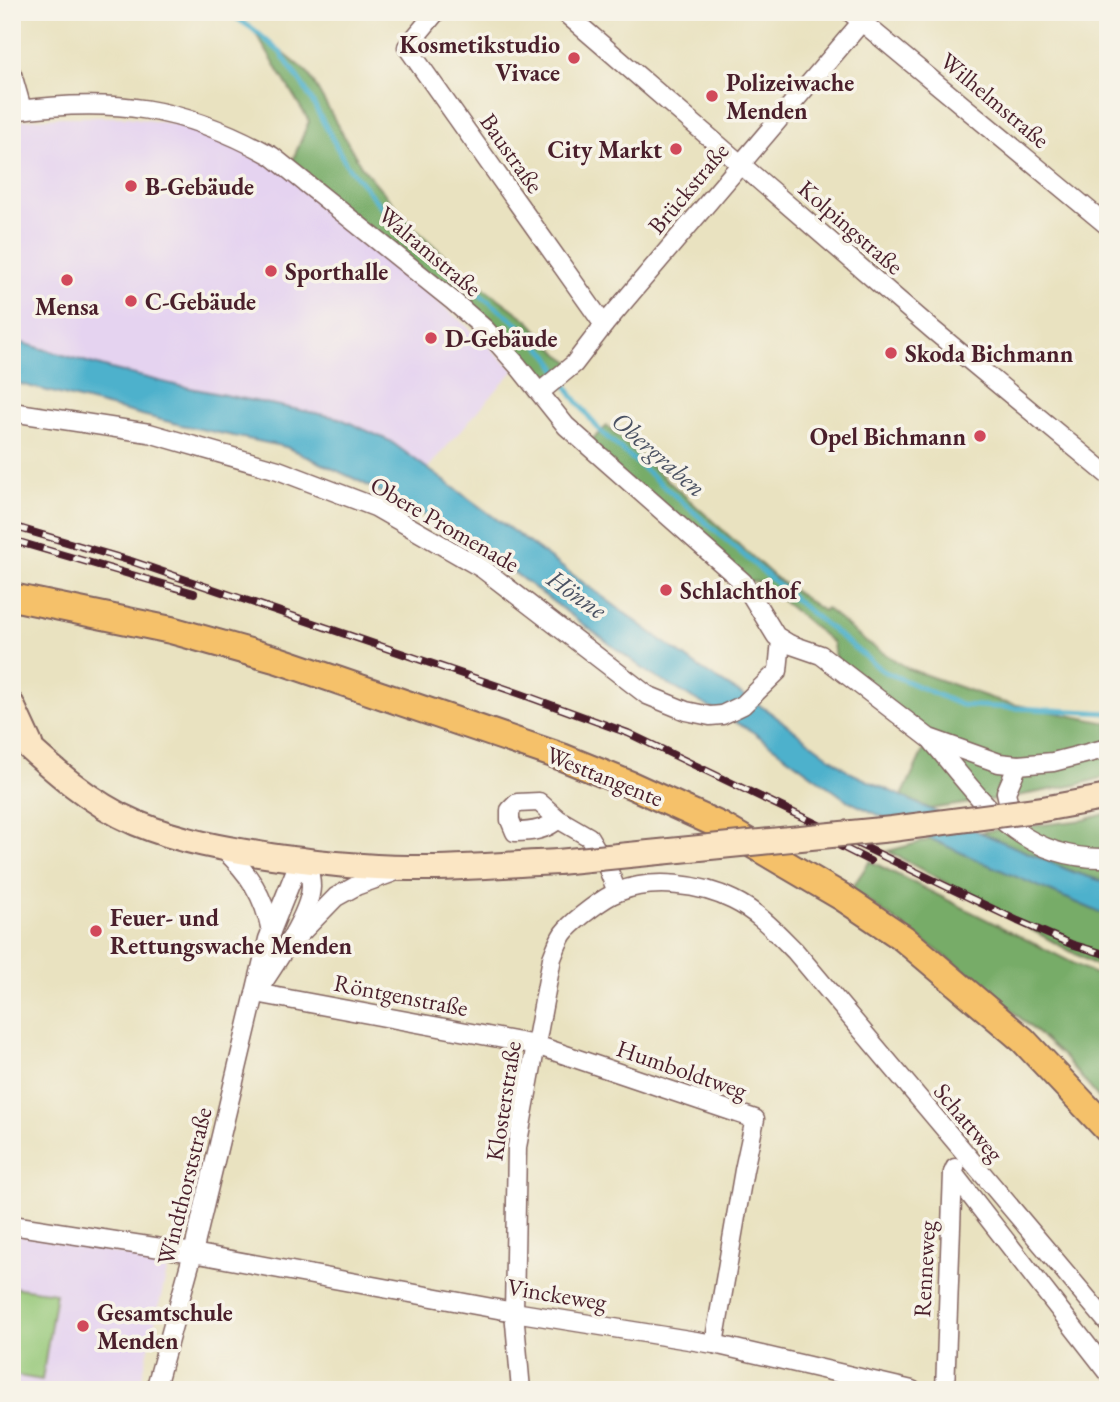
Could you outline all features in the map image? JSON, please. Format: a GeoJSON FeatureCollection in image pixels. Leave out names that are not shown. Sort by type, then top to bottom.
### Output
{"type":"FeatureCollection","features":[{"type":"Feature","properties":{"kind":"main road","name":"Westtangente"},"geometry":{"type":"LineString","coordinates":[[13,601],[171,630],[278,660],[562,757],[720,826],[842,897],[903,938],[1023,1040],[1108,1130]]}},
{"type":"Feature","properties":{"kind":"street","name":"Baustraße"},"geometry":{"type":"LineString","coordinates":[[436,12],[407,47],[604,325]]}},
{"type":"Feature","properties":{"kind":"street","name":"Kolpingstraße"},"geometry":{"type":"LineString","coordinates":[[564,12],[933,330],[1108,475]]}},
{"type":"Feature","properties":{"kind":"street","name":"Brückstraße"},"geometry":{"type":"LineString","coordinates":[[540,392],[574,363],[741,164],[861,15]]}},
{"type":"Feature","properties":{"kind":"street","name":"Wilhelmstraße"},"geometry":{"type":"LineString","coordinates":[[861,15],[1108,226]]}},
{"type":"Feature","properties":{"kind":"street"},"geometry":{"type":"LineString","coordinates":[[12,74],[17,110]]}},
{"type":"Feature","properties":{"kind":"street","name":"Walramstraße"},"geometry":{"type":"LineString","coordinates":[[17,110],[72,104],[139,107],[170,113],[242,139],[289,169],[453,301],[498,343],[566,426],[733,572],[750,591],[771,630],[782,640]]}},
{"type":"Feature","properties":{"kind":"street","name":"Obere Promenade"},"geometry":{"type":"LineString","coordinates":[[12,412],[149,433],[278,470],[365,503],[484,569],[647,695],[686,711],[710,716],[722,715],[743,705],[778,671],[782,640]]}},
{"type":"Feature","properties":{"kind":"street"},"geometry":{"type":"LineString","coordinates":[[782,640],[821,655],[929,738],[983,803],[1015,830],[1044,849],[1088,858],[1108,858]]}},
{"type":"Feature","properties":{"kind":"street"},"geometry":{"type":"LineString","coordinates":[[12,705],[32,748]]}},
{"type":"Feature","properties":{"kind":"street"},"geometry":{"type":"LineString","coordinates":[[12,732],[95,802],[125,818],[179,838],[223,849],[306,860],[405,868],[558,862],[672,853],[1043,810],[1108,797]]}},
{"type":"Feature","properties":{"kind":"street"},"geometry":{"type":"LineString","coordinates":[[929,738],[999,763],[1018,765],[1053,762],[1108,748]]}},
{"type":"Feature","properties":{"kind":"street"},"geometry":{"type":"LineString","coordinates":[[1015,830],[1006,792],[1018,765]]}},
{"type":"Feature","properties":{"kind":"street"},"geometry":{"type":"LineString","coordinates":[[558,819],[589,837],[608,869],[617,892]]}},
{"type":"Feature","properties":{"kind":"street"},"geometry":{"type":"LineString","coordinates":[[223,849],[255,884],[271,931]]}},
{"type":"Feature","properties":{"kind":"street","name":"Windthorststraße"},"geometry":{"type":"LineString","coordinates":[[155,1390],[193,1252],[271,931],[295,872],[306,860]]}},
{"type":"Feature","properties":{"kind":"street","name":"Windthorststraße"},"geometry":{"type":"LineString","coordinates":[[256,993],[281,955],[310,895],[310,873],[306,860]]}},
{"type":"Feature","properties":{"kind":"street","name":"Windthorststraße"},"geometry":{"type":"LineString","coordinates":[[281,955],[336,897],[356,886],[405,868]]}},
{"type":"Feature","properties":{"kind":"street","name":"Klosterstraße"},"geometry":{"type":"LineString","coordinates":[[521,1390],[514,1312],[517,1147],[552,958],[564,931],[617,892],[646,886],[694,887],[713,891],[754,913],[795,951]]}},
{"type":"Feature","properties":{"kind":"street","name":"Schattweg"},"geometry":{"type":"LineString","coordinates":[[795,951],[1108,1323]]}},
{"type":"Feature","properties":{"kind":"street","name":"Röntgenstraße"},"geometry":{"type":"LineString","coordinates":[[256,993],[537,1045]]}},
{"type":"Feature","properties":{"kind":"street","name":"Humboldtweg"},"geometry":{"type":"LineString","coordinates":[[537,1045],[755,1119],[714,1344]]}},
{"type":"Feature","properties":{"kind":"street","name":"Renneweg"},"geometry":{"type":"LineString","coordinates":[[945,1390],[953,1173],[962,1152]]}},
{"type":"Feature","properties":{"kind":"street","name":"Schattweg"},"geometry":{"type":"LineString","coordinates":[[953,1173],[1108,1373]]}},
{"type":"Feature","properties":{"kind":"street","name":"Vinckeweg"},"geometry":{"type":"LineString","coordinates":[[12,1225],[193,1252],[514,1312],[714,1344],[912,1390]]}},
{"type":"Feature","properties":{"kind":"shaded area"},"geometry":{"type":"Polygon","coordinates":[[[59,117],[128,117],[180,125],[233,144],[279,167],[470,329],[514,370],[427,469],[390,441],[339,418],[175,385],[12,340],[12,121],[59,117]]]}},
{"type":"Feature","properties":{"kind":"shaded area","name":"Gesamtschule Menden"},"geometry":{"type":"Polygon","coordinates":[[[12,1234],[169,1263],[139,1390],[12,1390],[12,1234]]]}},
{"type":"Feature","properties":{"kind":"green space"},"geometry":{"type":"Polygon","coordinates":[[[253,29],[308,73],[361,166],[414,228],[465,274],[529,321],[559,354],[574,364],[540,392],[504,350],[289,169],[309,121],[253,29]]]}},
{"type":"Feature","properties":{"kind":"green space"},"geometry":{"type":"Polygon","coordinates":[[[607,426],[777,579],[823,611],[826,608],[866,642],[909,669],[1002,702],[1108,723],[1108,776],[1018,796],[930,809],[902,796],[929,738],[836,667],[833,643],[760,582],[744,581],[586,445],[607,426]]]}},
{"type":"Feature","properties":{"kind":"green space"},"geometry":{"type":"Polygon","coordinates":[[[1108,813],[1108,883],[1073,872],[979,832],[1084,820],[1108,813]]]}},
{"type":"Feature","properties":{"kind":"green space"},"geometry":{"type":"Polygon","coordinates":[[[932,839],[1108,916],[1108,972],[888,851],[932,839]]]}},
{"type":"Feature","properties":{"kind":"green space"},"geometry":{"type":"Polygon","coordinates":[[[870,861],[1093,973],[1108,984],[1108,1109],[1064,1057],[974,977],[851,889],[870,861]]]}},
{"type":"Feature","properties":{"kind":"green space"},"geometry":{"type":"Polygon","coordinates":[[[12,1287],[56,1293],[42,1380],[12,1375],[12,1287]]]}},
{"type":"Feature","properties":{"kind":"water","name":"Hönne"},"geometry":{"type":"Polygon","coordinates":[[[12,340],[175,385],[339,418],[390,441],[701,669],[767,710],[851,773],[979,832],[1073,872],[1108,883],[1108,916],[848,801],[753,732],[650,674],[465,536],[286,447],[181,425],[12,382],[12,340]]]}},
{"type":"Feature","properties":{"kind":"waterway","name":"Obergraben"},"geometry":{"type":"LineString","coordinates":[[227,12],[280,52],[306,90],[346,164],[409,241],[517,323],[549,356],[572,395],[600,431],[805,608],[883,671],[961,705],[1108,713]]}},
{"type":"Feature","properties":{"kind":"railway"},"geometry":{"type":"LineString","coordinates":[[12,526],[131,561],[628,733],[1018,921],[1071,944],[1108,955]]}},
{"type":"Feature","properties":{"kind":"railway"},"geometry":{"type":"LineString","coordinates":[[12,540],[194,593]]}},
{"type":"Feature","properties":{"kind":"railway"},"geometry":{"type":"LineString","coordinates":[[816,834],[870,861]]}},
{"type":"Feature","properties":{"kind":"place","name":"Kosmetikstudio Vivace"},"geometry":{"type":"Point","coordinates":[574,58]}},
{"type":"Feature","properties":{"kind":"place","name":"Polizeiwache Menden"},"geometry":{"type":"Point","coordinates":[712,96]}},
{"type":"Feature","properties":{"kind":"place","name":"City Markt"},"geometry":{"type":"Point","coordinates":[676,149]}},
{"type":"Feature","properties":{"kind":"place","name":"B-Gebäude"},"geometry":{"type":"Point","coordinates":[131,186]}},
{"type":"Feature","properties":{"kind":"place","name":"Sporthalle"},"geometry":{"type":"Point","coordinates":[271,271]}},
{"type":"Feature","properties":{"kind":"place","name":"Mensa"},"geometry":{"type":"Point","coordinates":[67,280]}},
{"type":"Feature","properties":{"kind":"place","name":"C-Gebäude"},"geometry":{"type":"Point","coordinates":[131,301]}},
{"type":"Feature","properties":{"kind":"place","name":"D-Gebäude"},"geometry":{"type":"Point","coordinates":[431,338]}},
{"type":"Feature","properties":{"kind":"place","name":"Skoda Bichmann"},"geometry":{"type":"Point","coordinates":[891,353]}},
{"type":"Feature","properties":{"kind":"place","name":"Opel Bichmann"},"geometry":{"type":"Point","coordinates":[980,436]}},
{"type":"Feature","properties":{"kind":"place","name":"Schlachthof"},"geometry":{"type":"Point","coordinates":[666,590]}},
{"type":"Feature","properties":{"kind":"place","name":"Feuer- und Rettungswache Menden"},"geometry":{"type":"Point","coordinates":[96,931]}},
{"type":"Feature","properties":{"kind":"place","name":"Gesamtschule Menden"},"geometry":{"type":"Point","coordinates":[83,1326]}}]}
